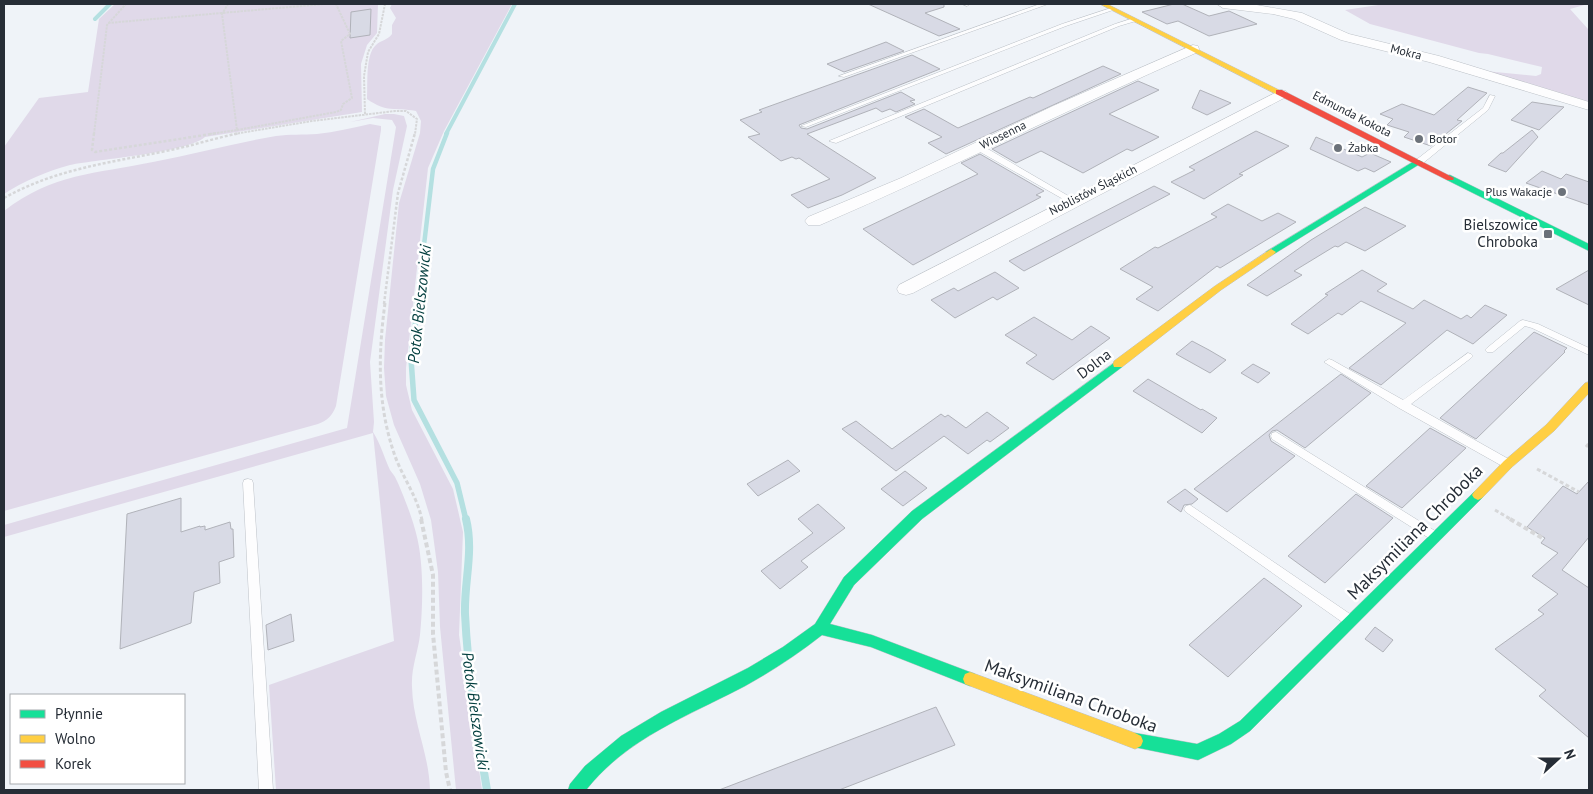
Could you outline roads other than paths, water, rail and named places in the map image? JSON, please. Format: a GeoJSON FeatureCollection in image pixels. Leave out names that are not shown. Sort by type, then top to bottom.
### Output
{"type":"FeatureCollection","features":[{"type":"Feature","properties":{"kind":"street","name":"Edmunda Kokota"},"geometry":{"type":"LineString","coordinates":[[1103,4],[1589,248]]}},
{"type":"Feature","properties":{"kind":"street","name":"Mokra"},"geometry":{"type":"LineString","coordinates":[[1224,4],[1274,10],[1298,16],[1345,37],[1434,59],[1589,106]]}},
{"type":"Feature","properties":{"kind":"street","name":"Wiosenna"},"geometry":{"type":"LineString","coordinates":[[814,222],[1193,49]]}},
{"type":"Feature","properties":{"kind":"street","name":"Noblistów Śląskich"},"geometry":{"type":"LineString","coordinates":[[906,288],[1281,94]]}},
{"type":"Feature","properties":{"kind":"street","name":"Dolna"},"geometry":{"type":"LineString","coordinates":[[820,628],[849,581],[917,516],[1218,288],[1257,261],[1419,162]]}},
{"type":"Feature","properties":{"kind":"street","name":"Maksymiliana Chroboka"},"geometry":{"type":"LineString","coordinates":[[820,628],[872,642],[1134,741],[1198,752],[1225,739],[1245,726],[1437,537],[1508,464],[1550,428],[1589,386]]}},
{"type":"Feature","properties":{"kind":"street"},"geometry":{"type":"LineString","coordinates":[[576,790],[601,760],[620,743],[770,664],[799,646],[820,628]]}},
{"type":"Feature","properties":{"kind":"lane"},"geometry":{"type":"LineString","coordinates":[[842,76],[1045,4]]}},
{"type":"Feature","properties":{"kind":"lane"},"geometry":{"type":"LineString","coordinates":[[804,126],[1080,18],[1113,9]]}},
{"type":"Feature","properties":{"kind":"lane"},"geometry":{"type":"LineString","coordinates":[[833,141],[1117,25],[1134,20]]}},
{"type":"Feature","properties":{"kind":"lane"},"geometry":{"type":"LineString","coordinates":[[1419,162],[1486,109],[1492,96]]}},
{"type":"Feature","properties":{"kind":"lane"},"geometry":{"type":"LineString","coordinates":[[978,147],[1073,201]]}},
{"type":"Feature","properties":{"kind":"lane"},"geometry":{"type":"LineString","coordinates":[[1490,350],[1523,323],[1535,326],[1589,352]]}},
{"type":"Feature","properties":{"kind":"lane"},"geometry":{"type":"LineString","coordinates":[[1402,405],[1468,356]]}},
{"type":"Feature","properties":{"kind":"lane"},"geometry":{"type":"LineString","coordinates":[[1329,362],[1508,464]]}},
{"type":"Feature","properties":{"kind":"lane"},"geometry":{"type":"LineString","coordinates":[[1276,436],[1437,537]]}},
{"type":"Feature","properties":{"kind":"lane"},"geometry":{"type":"LineString","coordinates":[[248,483],[266,790]]}},
{"type":"Feature","properties":{"kind":"lane"},"geometry":{"type":"LineString","coordinates":[[1190,509],[1351,621]]}},
{"type":"Feature","properties":{"kind":"waterway"},"geometry":{"type":"LineString","coordinates":[[95,19],[110,4]]}},
{"type":"Feature","properties":{"kind":"waterway","name":"Potok Bielszowicki"},"geometry":{"type":"LineString","coordinates":[[446,134],[515,4]]}},
{"type":"Feature","properties":{"kind":"waterway","name":"Potok Bielszowicki"},"geometry":{"type":"LineString","coordinates":[[417,304],[433,169],[447,133]]}},
{"type":"Feature","properties":{"kind":"waterway","name":"Potok Bielszowicki"},"geometry":{"type":"LineString","coordinates":[[418,303],[411,359],[414,400],[457,483],[466,520]]}},
{"type":"Feature","properties":{"kind":"waterway","name":"Potok Bielszowicki"},"geometry":{"type":"LineString","coordinates":[[466,519],[469,543],[465,602],[466,636],[473,702],[487,790]]}},
{"type":"Feature","properties":{"kind":"place","name":"Botor"},"geometry":{"type":"Point","coordinates":[1419,139]}},
{"type":"Feature","properties":{"kind":"place","name":"Żabka"},"geometry":{"type":"Point","coordinates":[1338,148]}},
{"type":"Feature","properties":{"kind":"place","name":"Plus Wakacje"},"geometry":{"type":"Point","coordinates":[1562,192]}},
{"type":"Feature","properties":{"kind":"place","name":"Bielszowice Chroboka"},"geometry":{"type":"Point","coordinates":[1548,234]}}]}
